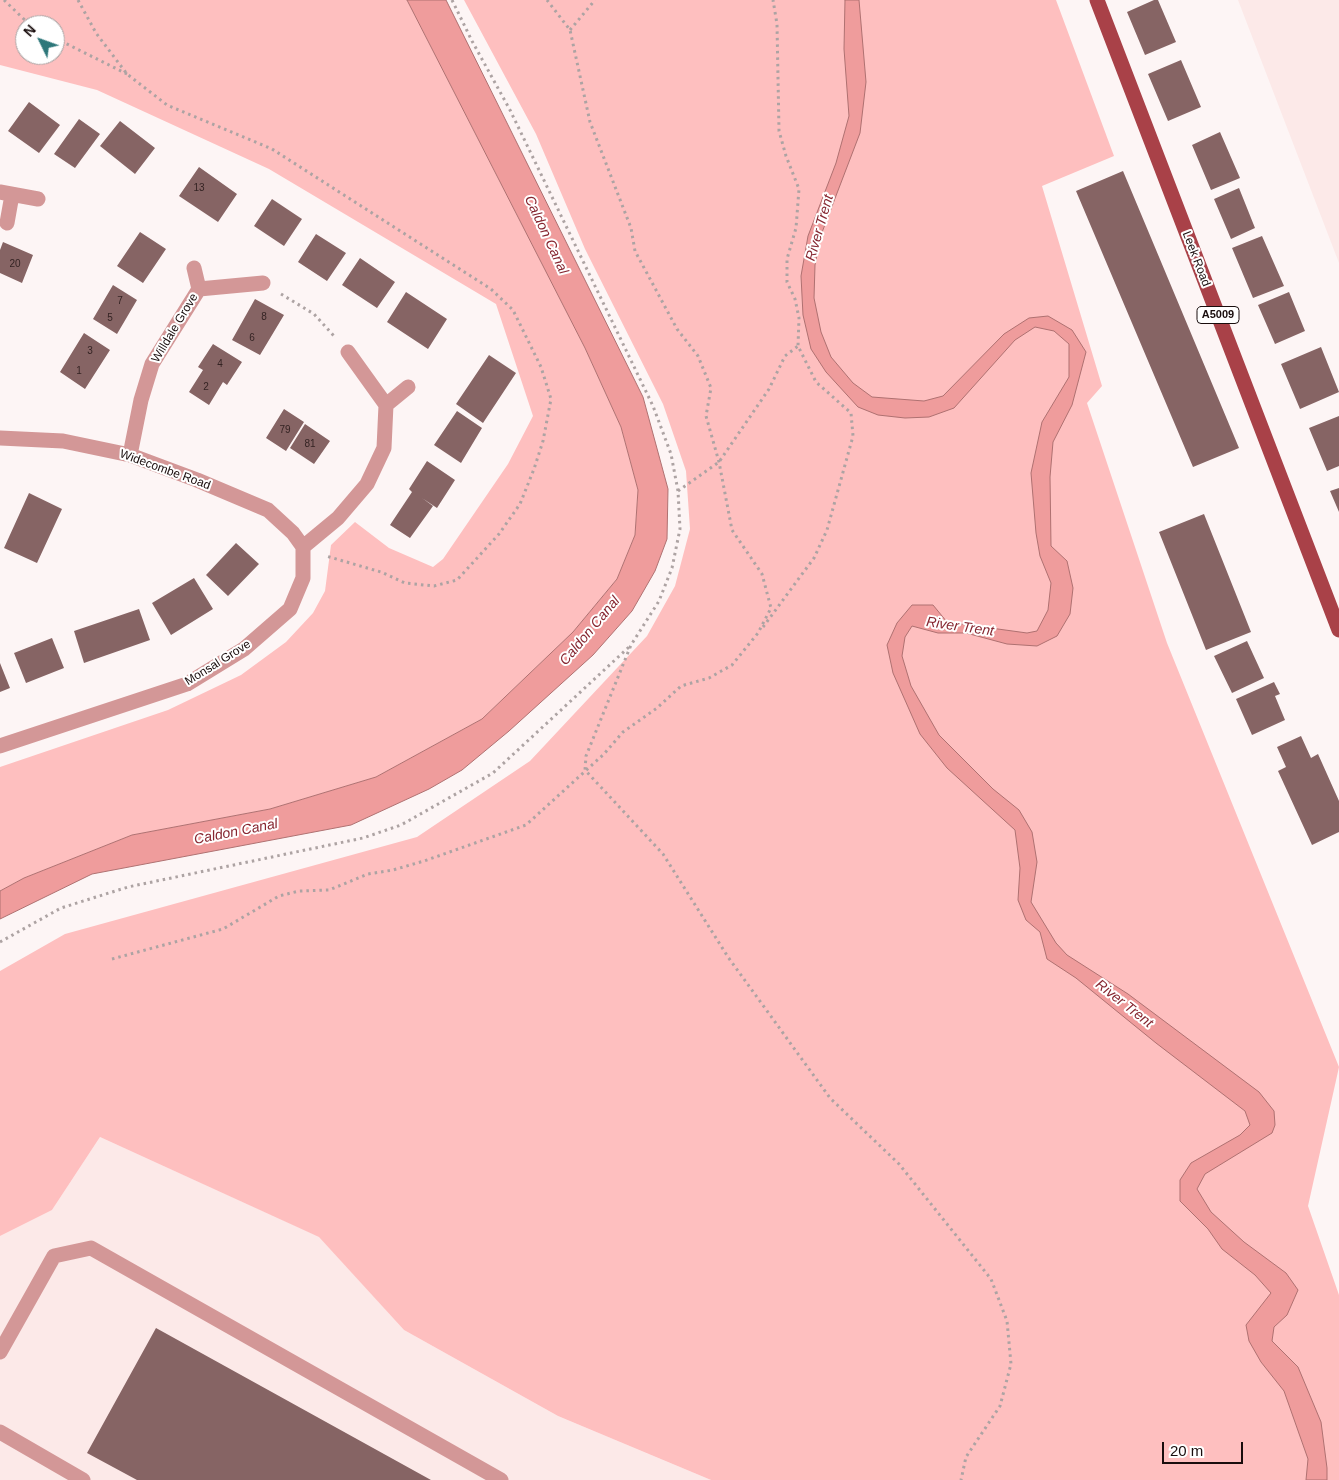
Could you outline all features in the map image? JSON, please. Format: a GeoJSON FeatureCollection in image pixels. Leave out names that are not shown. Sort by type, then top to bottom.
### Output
{"type":"FeatureCollection","features":[{"type":"Feature","properties":{"kind":"main road","name":"Leek Road"},"geometry":{"type":"LineString","coordinates":[[1097,0],[1339,630]]}},
{"type":"Feature","properties":{"kind":"street"},"geometry":{"type":"LineString","coordinates":[[7,223],[6,193],[38,199]]}},
{"type":"Feature","properties":{"kind":"street","name":"Willdale Grove"},"geometry":{"type":"LineString","coordinates":[[130,455],[140,400],[152,364],[199,289],[194,268]]}},
{"type":"Feature","properties":{"kind":"street","name":"Willdale Grove"},"geometry":{"type":"LineString","coordinates":[[199,289],[263,283]]}},
{"type":"Feature","properties":{"kind":"street"},"geometry":{"type":"LineString","coordinates":[[303,550],[338,518],[367,484],[384,448],[386,405],[348,352]]}},
{"type":"Feature","properties":{"kind":"street"},"geometry":{"type":"LineString","coordinates":[[386,405],[408,387]]}},
{"type":"Feature","properties":{"kind":"street","name":"Widecombe Road"},"geometry":{"type":"LineString","coordinates":[[0,438],[63,441],[130,455],[268,510],[293,532],[303,550]]}},
{"type":"Feature","properties":{"kind":"street","name":"Monsal Grove"},"geometry":{"type":"LineString","coordinates":[[0,746],[187,684],[244,649],[290,609],[303,578],[303,550]]}},
{"type":"Feature","properties":{"kind":"street"},"geometry":{"type":"LineString","coordinates":[[0,1352],[54,1256],[91,1248],[501,1480]]}},
{"type":"Feature","properties":{"kind":"street"},"geometry":{"type":"LineString","coordinates":[[0,1432],[83,1480]]}},
{"type":"Feature","properties":{"kind":"path"},"geometry":{"type":"LineString","coordinates":[[4,0],[20,15]]}},
{"type":"Feature","properties":{"kind":"path"},"geometry":{"type":"LineString","coordinates":[[78,0],[96,33],[127,74]]}},
{"type":"Feature","properties":{"kind":"path"},"geometry":{"type":"LineString","coordinates":[[452,0],[510,110],[653,406],[670,454],[678,491],[680,530],[672,568],[659,601],[631,645],[586,756],[585,770],[663,854],[728,957],[830,1098],[899,1164],[991,1279],[1008,1322],[1011,1364],[1000,1406],[966,1457],[961,1480]]}},
{"type":"Feature","properties":{"kind":"path"},"geometry":{"type":"LineString","coordinates":[[548,0],[570,30],[590,122],[631,228],[635,251],[677,329],[698,356],[711,388],[706,416],[719,462],[732,530],[762,574],[771,608],[758,633]]}},
{"type":"Feature","properties":{"kind":"path"},"geometry":{"type":"LineString","coordinates":[[570,30],[595,0]]}},
{"type":"Feature","properties":{"kind":"path"},"geometry":{"type":"LineString","coordinates":[[112,959],[223,929],[278,896],[299,892],[329,890],[368,874],[392,870],[424,861],[526,825],[623,732],[657,708],[681,686],[709,678],[732,665],[814,558],[827,530],[853,436],[851,413],[816,382],[798,346],[800,318],[795,298],[787,282],[787,259],[796,228],[799,189],[786,156],[779,131],[777,24],[773,0]]}},
{"type":"Feature","properties":{"kind":"path"},"geometry":{"type":"LineString","coordinates":[[65,43],[127,74],[167,105],[272,149],[491,289],[513,310],[541,366],[551,399],[543,441],[520,504],[499,534],[457,580],[434,586],[405,583],[381,572],[303,550]]}},
{"type":"Feature","properties":{"kind":"path"},"geometry":{"type":"LineString","coordinates":[[263,283],[314,314],[348,352]]}},
{"type":"Feature","properties":{"kind":"path"},"geometry":{"type":"LineString","coordinates":[[678,491],[719,462],[769,389],[785,356],[798,346]]}},
{"type":"Feature","properties":{"kind":"path"},"geometry":{"type":"LineString","coordinates":[[0,942],[61,908],[128,887],[363,838],[401,825],[493,773],[631,645]]}},
{"type":"Feature","properties":{"kind":"shaded area"},"geometry":{"type":"Polygon","coordinates":[[[0,0],[407,0],[585,348],[621,427],[638,490],[635,535],[617,579],[573,632],[482,719],[376,777],[270,809],[132,835],[24,878],[0,891],[0,767],[168,710],[241,675],[286,642],[313,613],[325,591],[331,545],[355,522],[389,548],[433,567],[443,559],[508,464],[533,416],[496,304],[269,169],[97,90],[0,65],[0,0]]]}},
{"type":"Feature","properties":{"kind":"shaded area"},"geometry":{"type":"Polygon","coordinates":[[[464,0],[1056,0],[1114,156],[1042,186],[1102,386],[1087,403],[1167,643],[1339,1067],[1308,1206],[1339,1295],[1339,1480],[711,1480],[558,1416],[404,1330],[319,1237],[100,1137],[52,1210],[0,1236],[0,971],[65,934],[417,837],[530,761],[647,636],[675,586],[690,529],[686,471],[663,404],[585,249],[536,134],[464,0]]]}},
{"type":"Feature","properties":{"kind":"shaded area"},"geometry":{"type":"Polygon","coordinates":[[[1238,0],[1339,0],[1339,263],[1238,0]]]}},
{"type":"Feature","properties":{"kind":"shaded area"},"geometry":{"type":"Polygon","coordinates":[[[100,1137],[320,1237],[404,1330],[558,1416],[711,1480],[0,1480],[0,1236],[52,1210],[100,1137]]]}},
{"type":"Feature","properties":{"kind":"water","name":"Caldon Canal"},"geometry":{"type":"Polygon","coordinates":[[[407,0],[446,0],[643,397],[668,489],[667,539],[655,571],[632,611],[593,655],[509,731],[462,770],[429,789],[351,825],[92,874],[0,919],[0,891],[24,878],[132,835],[270,809],[376,777],[482,719],[573,632],[617,579],[635,535],[638,490],[621,427],[585,348],[407,0]]]}},
{"type":"Feature","properties":{"kind":"water","name":"River Trent"},"geometry":{"type":"Polygon","coordinates":[[[845,0],[859,0],[866,82],[860,133],[821,235],[815,265],[814,298],[821,332],[831,357],[853,383],[872,397],[924,401],[943,396],[1004,334],[1029,318],[1048,316],[1072,330],[1086,352],[1072,405],[1053,442],[1050,477],[1051,546],[1067,561],[1073,588],[1070,614],[1057,636],[1037,646],[1007,644],[966,633],[938,633],[912,626],[905,637],[902,656],[911,686],[939,735],[993,789],[1019,810],[1032,832],[1037,862],[1031,902],[1056,943],[1067,955],[1128,994],[1259,1092],[1274,1111],[1275,1125],[1272,1133],[1205,1174],[1197,1189],[1211,1212],[1244,1242],[1286,1273],[1298,1290],[1287,1315],[1274,1327],[1272,1341],[1298,1367],[1321,1422],[1327,1480],[1306,1480],[1308,1459],[1284,1391],[1261,1362],[1249,1341],[1246,1325],[1271,1293],[1255,1275],[1222,1249],[1208,1229],[1180,1201],[1180,1180],[1191,1163],[1240,1135],[1250,1125],[1245,1111],[1156,1043],[1076,978],[1047,959],[1040,932],[1026,920],[1018,900],[1020,868],[1015,830],[947,768],[920,734],[893,673],[887,645],[897,623],[912,605],[933,605],[947,622],[1027,633],[1037,631],[1048,610],[1051,583],[1040,556],[1031,473],[1042,422],[1069,377],[1069,344],[1054,331],[1035,327],[1015,340],[954,408],[929,417],[905,418],[878,415],[858,407],[826,372],[811,349],[803,315],[801,276],[808,236],[836,163],[849,116],[844,49],[845,0]]]}},
{"type":"Feature","properties":{"kind":"building"},"geometry":{"type":"Polygon","coordinates":[[[1158,0],[1176,42],[1145,55],[1127,12],[1158,0]]]}},
{"type":"Feature","properties":{"kind":"building"},"geometry":{"type":"Polygon","coordinates":[[[1181,60],[1201,107],[1168,121],[1148,74],[1181,60]]]}},
{"type":"Feature","properties":{"kind":"building"},"geometry":{"type":"Polygon","coordinates":[[[29,102],[60,125],[39,153],[8,131],[29,102]]]}},
{"type":"Feature","properties":{"kind":"building"},"geometry":{"type":"Polygon","coordinates":[[[79,119],[100,134],[75,168],[54,154],[79,119]]]}},
{"type":"Feature","properties":{"kind":"building"},"geometry":{"type":"Polygon","coordinates":[[[120,121],[155,148],[135,174],[100,146],[120,121]]]}},
{"type":"Feature","properties":{"kind":"building"},"geometry":{"type":"Polygon","coordinates":[[[1220,132],[1240,178],[1211,190],[1192,145],[1220,132]]]}},
{"type":"Feature","properties":{"kind":"building"},"geometry":{"type":"Polygon","coordinates":[[[199,167],[237,194],[218,222],[179,196],[199,167]]]}},
{"type":"Feature","properties":{"kind":"building"},"geometry":{"type":"Polygon","coordinates":[[[1123,171],[1239,448],[1193,467],[1076,191],[1123,171]]]}},
{"type":"Feature","properties":{"kind":"building"},"geometry":{"type":"Polygon","coordinates":[[[1239,188],[1255,228],[1231,239],[1214,199],[1239,188]]]}},
{"type":"Feature","properties":{"kind":"building"},"geometry":{"type":"Polygon","coordinates":[[[272,199],[302,219],[284,246],[254,226],[272,199]]]}},
{"type":"Feature","properties":{"kind":"building"},"geometry":{"type":"Polygon","coordinates":[[[140,232],[166,249],[143,283],[117,266],[140,232]]]}},
{"type":"Feature","properties":{"kind":"building"},"geometry":{"type":"Polygon","coordinates":[[[316,234],[346,253],[327,281],[298,262],[316,234]]]}},
{"type":"Feature","properties":{"kind":"building"},"geometry":{"type":"Polygon","coordinates":[[[1262,236],[1284,286],[1253,298],[1232,248],[1262,236]]]}},
{"type":"Feature","properties":{"kind":"building"},"geometry":{"type":"Polygon","coordinates":[[[3,242],[33,255],[22,283],[0,273],[0,250],[3,242]]]}},
{"type":"Feature","properties":{"kind":"building"},"geometry":{"type":"Polygon","coordinates":[[[360,258],[395,282],[377,308],[342,285],[360,258]]]}},
{"type":"Feature","properties":{"kind":"building"},"geometry":{"type":"Polygon","coordinates":[[[113,285],[137,300],[117,334],[93,319],[113,285]]]}},
{"type":"Feature","properties":{"kind":"building"},"geometry":{"type":"Polygon","coordinates":[[[406,292],[447,319],[428,349],[387,322],[406,292]]]}},
{"type":"Feature","properties":{"kind":"building"},"geometry":{"type":"Polygon","coordinates":[[[1289,292],[1305,331],[1275,344],[1258,305],[1289,292]]]}},
{"type":"Feature","properties":{"kind":"building"},"geometry":{"type":"Polygon","coordinates":[[[255,299],[284,315],[260,355],[232,340],[255,299]]]}},
{"type":"Feature","properties":{"kind":"building"},"geometry":{"type":"Polygon","coordinates":[[[84,333],[110,350],[85,389],[60,372],[84,333]]]}},
{"type":"Feature","properties":{"kind":"building"},"geometry":{"type":"Polygon","coordinates":[[[213,344],[242,362],[227,385],[223,382],[209,405],[189,392],[203,370],[198,367],[213,344]]]}},
{"type":"Feature","properties":{"kind":"building"},"geometry":{"type":"Polygon","coordinates":[[[1321,347],[1339,392],[1300,409],[1281,364],[1321,347]]]}},
{"type":"Feature","properties":{"kind":"building"},"geometry":{"type":"Polygon","coordinates":[[[489,355],[516,373],[483,423],[456,404],[489,355]]]}},
{"type":"Feature","properties":{"kind":"building"},"geometry":{"type":"Polygon","coordinates":[[[284,409],[304,422],[286,451],[266,438],[284,409]]]}},
{"type":"Feature","properties":{"kind":"building"},"geometry":{"type":"Polygon","coordinates":[[[457,411],[482,428],[461,463],[434,445],[457,411]]]}},
{"type":"Feature","properties":{"kind":"building"},"geometry":{"type":"Polygon","coordinates":[[[1339,416],[1339,466],[1327,471],[1309,428],[1339,416]]]}},
{"type":"Feature","properties":{"kind":"building"},"geometry":{"type":"Polygon","coordinates":[[[305,424],[330,441],[314,464],[290,448],[305,424]]]}},
{"type":"Feature","properties":{"kind":"building"},"geometry":{"type":"Polygon","coordinates":[[[427,461],[455,480],[437,508],[422,498],[433,506],[410,538],[390,525],[412,492],[409,489],[427,461]]]}},
{"type":"Feature","properties":{"kind":"building"},"geometry":{"type":"Polygon","coordinates":[[[1339,488],[1339,512],[1330,491],[1339,488]]]}},
{"type":"Feature","properties":{"kind":"building"},"geometry":{"type":"Polygon","coordinates":[[[29,493],[62,509],[37,563],[4,548],[29,493]]]}},
{"type":"Feature","properties":{"kind":"building"},"geometry":{"type":"Polygon","coordinates":[[[1204,514],[1251,632],[1206,650],[1159,532],[1204,514]]]}},
{"type":"Feature","properties":{"kind":"building"},"geometry":{"type":"Polygon","coordinates":[[[236,543],[259,564],[228,596],[206,575],[236,543]]]}},
{"type":"Feature","properties":{"kind":"building"},"geometry":{"type":"Polygon","coordinates":[[[194,578],[213,609],[171,635],[152,603],[194,578]]]}},
{"type":"Feature","properties":{"kind":"building"},"geometry":{"type":"Polygon","coordinates":[[[139,609],[150,640],[84,663],[74,631],[139,609]]]}},
{"type":"Feature","properties":{"kind":"building"},"geometry":{"type":"Polygon","coordinates":[[[52,638],[64,668],[26,683],[14,653],[52,638]]]}},
{"type":"Feature","properties":{"kind":"building"},"geometry":{"type":"Polygon","coordinates":[[[1247,641],[1264,678],[1232,693],[1214,656],[1247,641]]]}},
{"type":"Feature","properties":{"kind":"building"},"geometry":{"type":"Polygon","coordinates":[[[0,663],[10,688],[0,692],[0,663]]]}},
{"type":"Feature","properties":{"kind":"building"},"geometry":{"type":"Polygon","coordinates":[[[1274,682],[1280,694],[1275,696],[1285,720],[1252,735],[1236,699],[1274,682]]]}},
{"type":"Feature","properties":{"kind":"building"},"geometry":{"type":"Polygon","coordinates":[[[1301,736],[1311,758],[1318,754],[1339,801],[1339,832],[1312,845],[1278,771],[1286,767],[1277,747],[1301,736]]]}},
{"type":"Feature","properties":{"kind":"building"},"geometry":{"type":"Polygon","coordinates":[[[156,1328],[431,1480],[137,1480],[87,1453],[156,1328]]]}}]}
